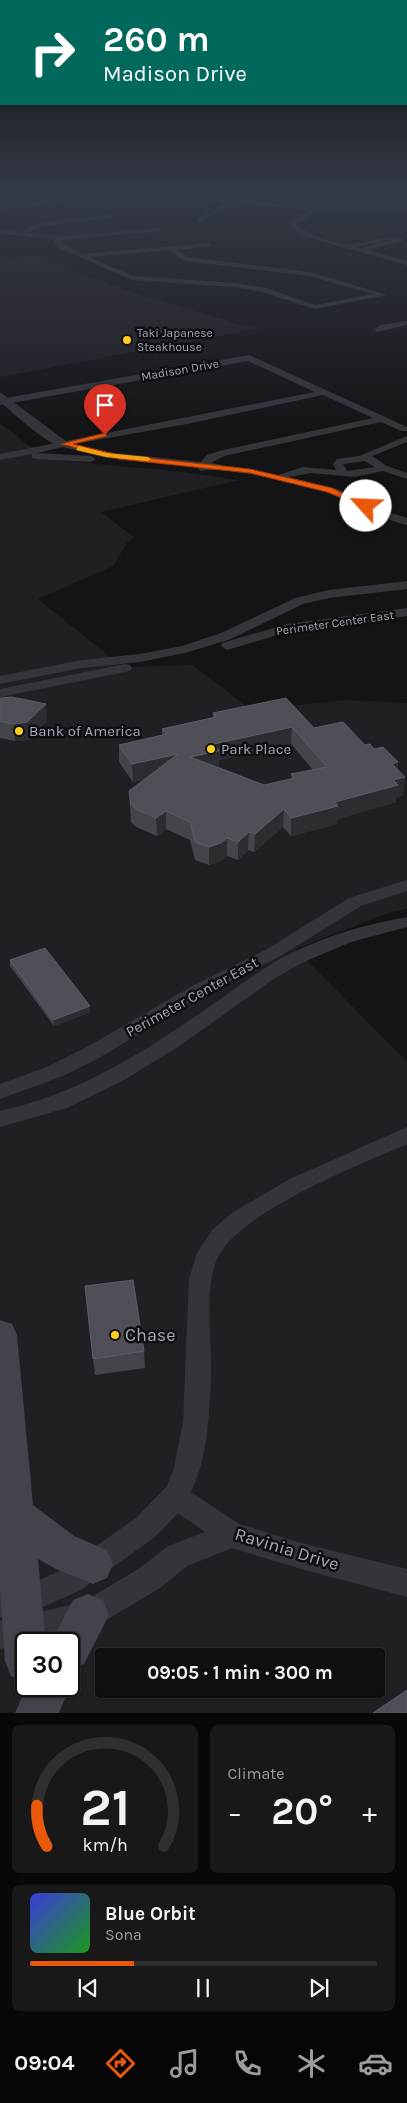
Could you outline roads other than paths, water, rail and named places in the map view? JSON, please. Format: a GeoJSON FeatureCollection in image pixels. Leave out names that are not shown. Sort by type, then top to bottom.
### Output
{"type":"FeatureCollection","features":[{"type":"Feature","properties":{"kind":"main road"},"geometry":{"type":"LineString","coordinates":[[0,1335],[14,1513],[14,1626]]}},
{"type":"Feature","properties":{"kind":"main road"},"geometry":{"type":"LineString","coordinates":[[14,1513],[52,1546],[93,1564]]}},
{"type":"Feature","properties":{"kind":"main road"},"geometry":{"type":"LineString","coordinates":[[30,1697],[32,1713]]}},
{"type":"Feature","properties":{"kind":"main road"},"geometry":{"type":"LineString","coordinates":[[38,1713],[45,1697]]}},
{"type":"Feature","properties":{"kind":"street"},"geometry":{"type":"LineString","coordinates":[[118,272],[132,278],[235,285],[263,290],[315,307],[383,295],[310,274],[296,272]]}},
{"type":"Feature","properties":{"kind":"street"},"geometry":{"type":"LineString","coordinates":[[378,330],[383,327],[407,323]]}},
{"type":"Feature","properties":{"kind":"street","name":"Madison Drive"},"geometry":{"type":"LineString","coordinates":[[2,402],[250,358],[381,419],[405,434]]}},
{"type":"Feature","properties":{"kind":"street"},"geometry":{"type":"LineString","coordinates":[[55,444],[100,432],[136,431],[325,392]]}},
{"type":"Feature","properties":{"kind":"street"},"geometry":{"type":"LineString","coordinates":[[2,402],[33,436],[95,459]]}},
{"type":"Feature","properties":{"kind":"street"},"geometry":{"type":"LineString","coordinates":[[3,455],[204,466],[216,454],[381,419]]}},
{"type":"Feature","properties":{"kind":"street"},"geometry":{"type":"LineString","coordinates":[[3,455],[105,435],[109,437],[128,435],[136,431]]}},
{"type":"Feature","properties":{"kind":"street"},"geometry":{"type":"LineString","coordinates":[[367,458],[364,456],[405,434]]}},
{"type":"Feature","properties":{"kind":"street"},"geometry":{"type":"LineString","coordinates":[[55,444],[119,457],[204,466],[329,490],[407,522]]}},
{"type":"Feature","properties":{"kind":"street"},"geometry":{"type":"LineString","coordinates":[[343,474],[338,464],[341,461],[367,458],[383,468],[407,476]]}},
{"type":"Feature","properties":{"kind":"street"},"geometry":{"type":"LineString","coordinates":[[277,480],[289,472],[306,469],[343,474],[360,474],[383,468]]}},
{"type":"Feature","properties":{"kind":"street","name":"Perimeter Center East"},"geometry":{"type":"LineString","coordinates":[[0,680],[67,667],[185,649],[208,643],[284,607],[308,599],[407,585]]}},
{"type":"Feature","properties":{"kind":"street","name":"Perimeter Center East"},"geometry":{"type":"LineString","coordinates":[[0,693],[177,658],[287,628],[407,612]]}},
{"type":"Feature","properties":{"kind":"street"},"geometry":{"type":"LineString","coordinates":[[177,658],[241,634],[247,630],[247,626]]}},
{"type":"Feature","properties":{"kind":"street"},"geometry":{"type":"LineString","coordinates":[[29,687],[58,678],[67,667]]}},
{"type":"Feature","properties":{"kind":"street","name":"Perimeter Center East"},"geometry":{"type":"LineString","coordinates":[[0,1092],[47,1074],[92,1053],[200,989],[292,942],[355,902],[407,885]]}},
{"type":"Feature","properties":{"kind":"street","name":"Perimeter Center East"},"geometry":{"type":"LineString","coordinates":[[0,1119],[45,1108],[123,1070],[168,1044],[245,990],[295,959],[355,934],[407,922]]}},
{"type":"Feature","properties":{"kind":"street"},"geometry":{"type":"LineString","coordinates":[[255,961],[266,963],[295,959]]}},
{"type":"Feature","properties":{"kind":"street"},"geometry":{"type":"LineString","coordinates":[[245,990],[257,975],[258,964],[255,961]]}},
{"type":"Feature","properties":{"kind":"street"},"geometry":{"type":"LineString","coordinates":[[14,1626],[93,1564],[145,1528],[162,1514],[175,1496],[188,1466],[195,1417],[199,1358],[199,1285],[208,1252],[224,1234],[258,1206],[307,1180],[407,1135]]}},
{"type":"Feature","properties":{"kind":"street","name":"Ravinia Drive"},"geometry":{"type":"LineString","coordinates":[[175,1496],[232,1535],[300,1556],[407,1583]]}},
{"type":"Feature","properties":{"kind":"street"},"geometry":{"type":"LineString","coordinates":[[14,1626],[78,1632],[178,1556],[232,1535]]}},
{"type":"Feature","properties":{"kind":"place","name":"Taki Japanese Steakhouse"},"geometry":{"type":"Point","coordinates":[127,340]}},
{"type":"Feature","properties":{"kind":"place","name":"Bank of America"},"geometry":{"type":"Point","coordinates":[19,731]}},
{"type":"Feature","properties":{"kind":"place","name":"Park Place"},"geometry":{"type":"Point","coordinates":[211,749]}},
{"type":"Feature","properties":{"kind":"place","name":"Chase"},"geometry":{"type":"Point","coordinates":[115,1335]}}]}
